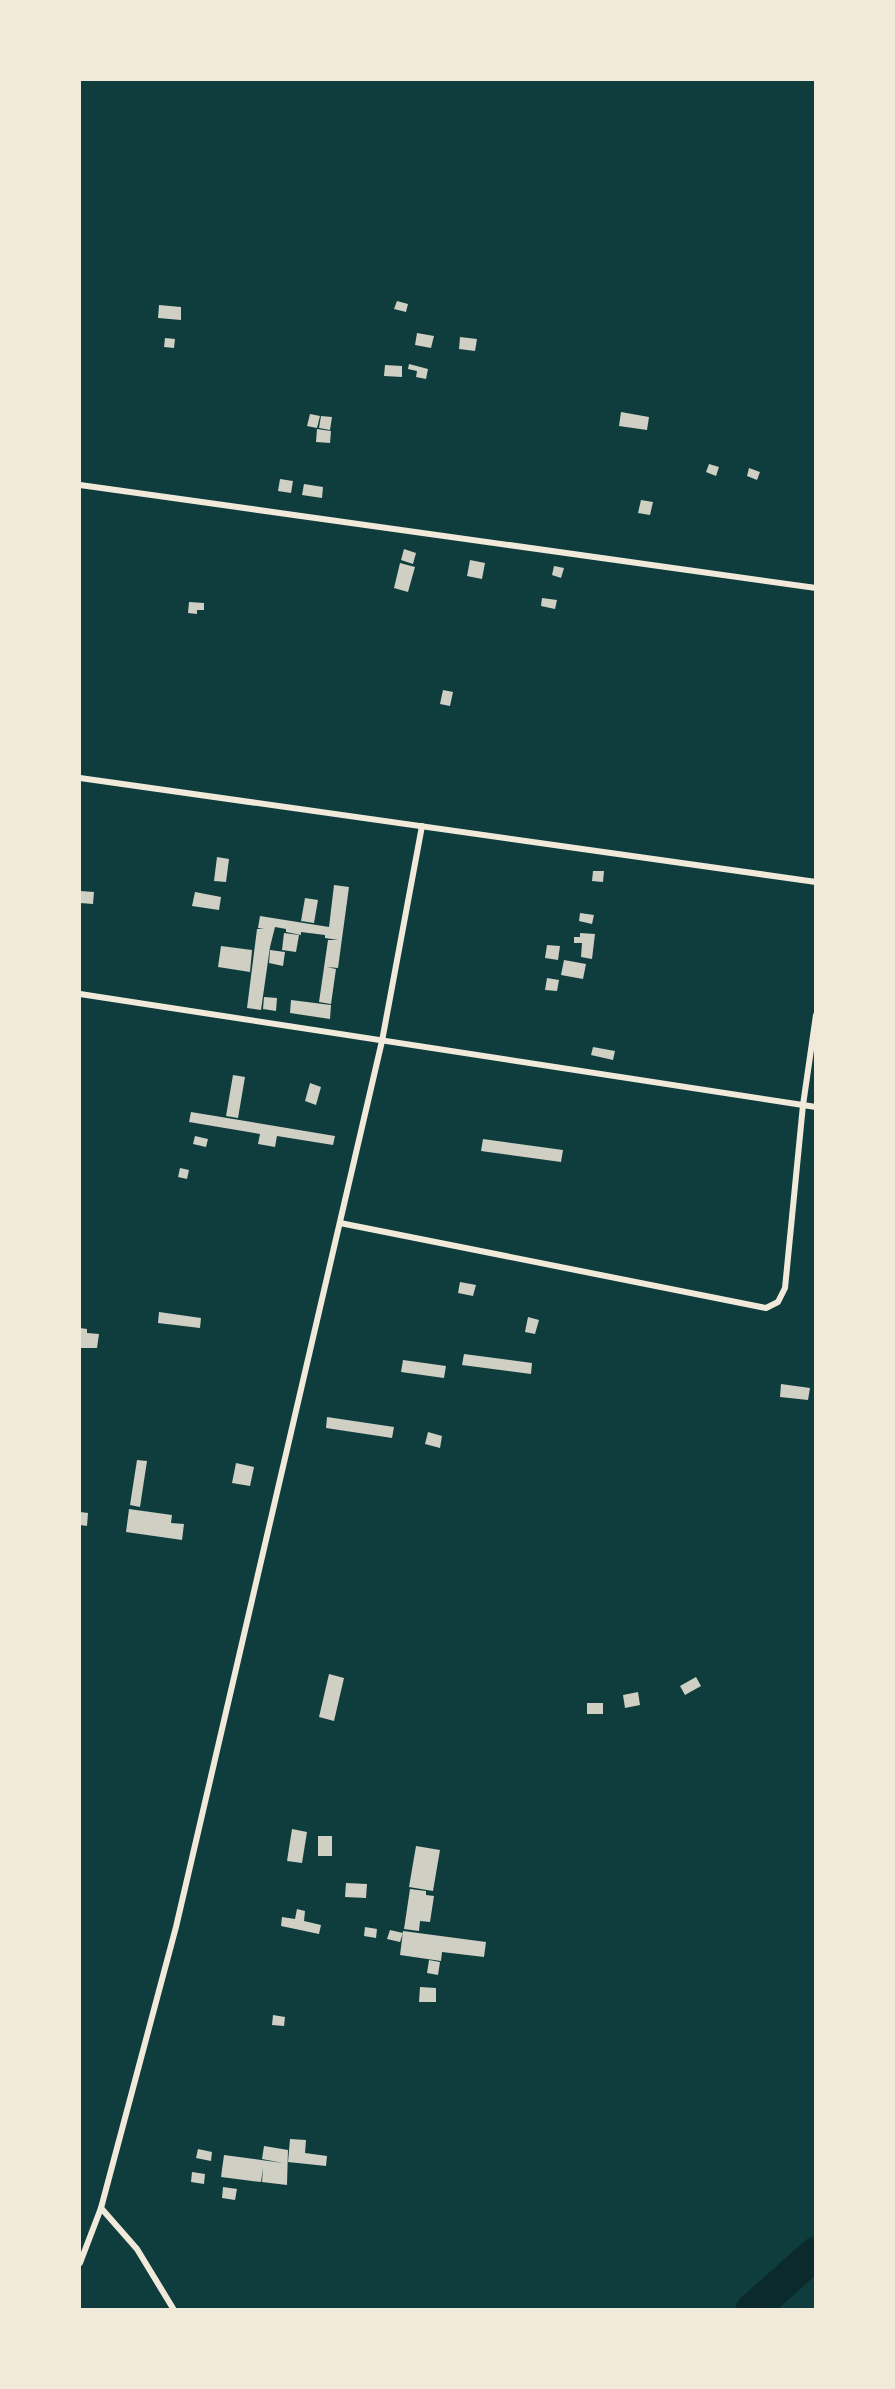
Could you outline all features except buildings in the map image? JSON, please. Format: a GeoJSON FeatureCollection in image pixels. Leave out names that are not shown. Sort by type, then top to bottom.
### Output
{"type":"FeatureCollection","features":[{"type":"Feature","properties":{"kind":"street"},"geometry":{"type":"LineString","coordinates":[[80,484],[816,588]]}},
{"type":"Feature","properties":{"kind":"street"},"geometry":{"type":"LineString","coordinates":[[80,778],[816,882]]}},
{"type":"Feature","properties":{"kind":"street"},"geometry":{"type":"LineString","coordinates":[[80,2263],[101,2208],[176,1927],[382,1041],[422,826]]}},
{"type":"Feature","properties":{"kind":"street"},"geometry":{"type":"LineString","coordinates":[[80,994],[816,1107]]}},
{"type":"Feature","properties":{"kind":"street"},"geometry":{"type":"LineString","coordinates":[[340,1223],[765,1308],[778,1302],[785,1288],[803,1105],[816,1015]]}},
{"type":"Feature","properties":{"kind":"street"},"geometry":{"type":"LineString","coordinates":[[101,2208],[137,2249],[174,2310]]}},
{"type":"Feature","properties":{"kind":"waterway"},"geometry":{"type":"LineString","coordinates":[[752,2310],[816,2253]]}}]}
